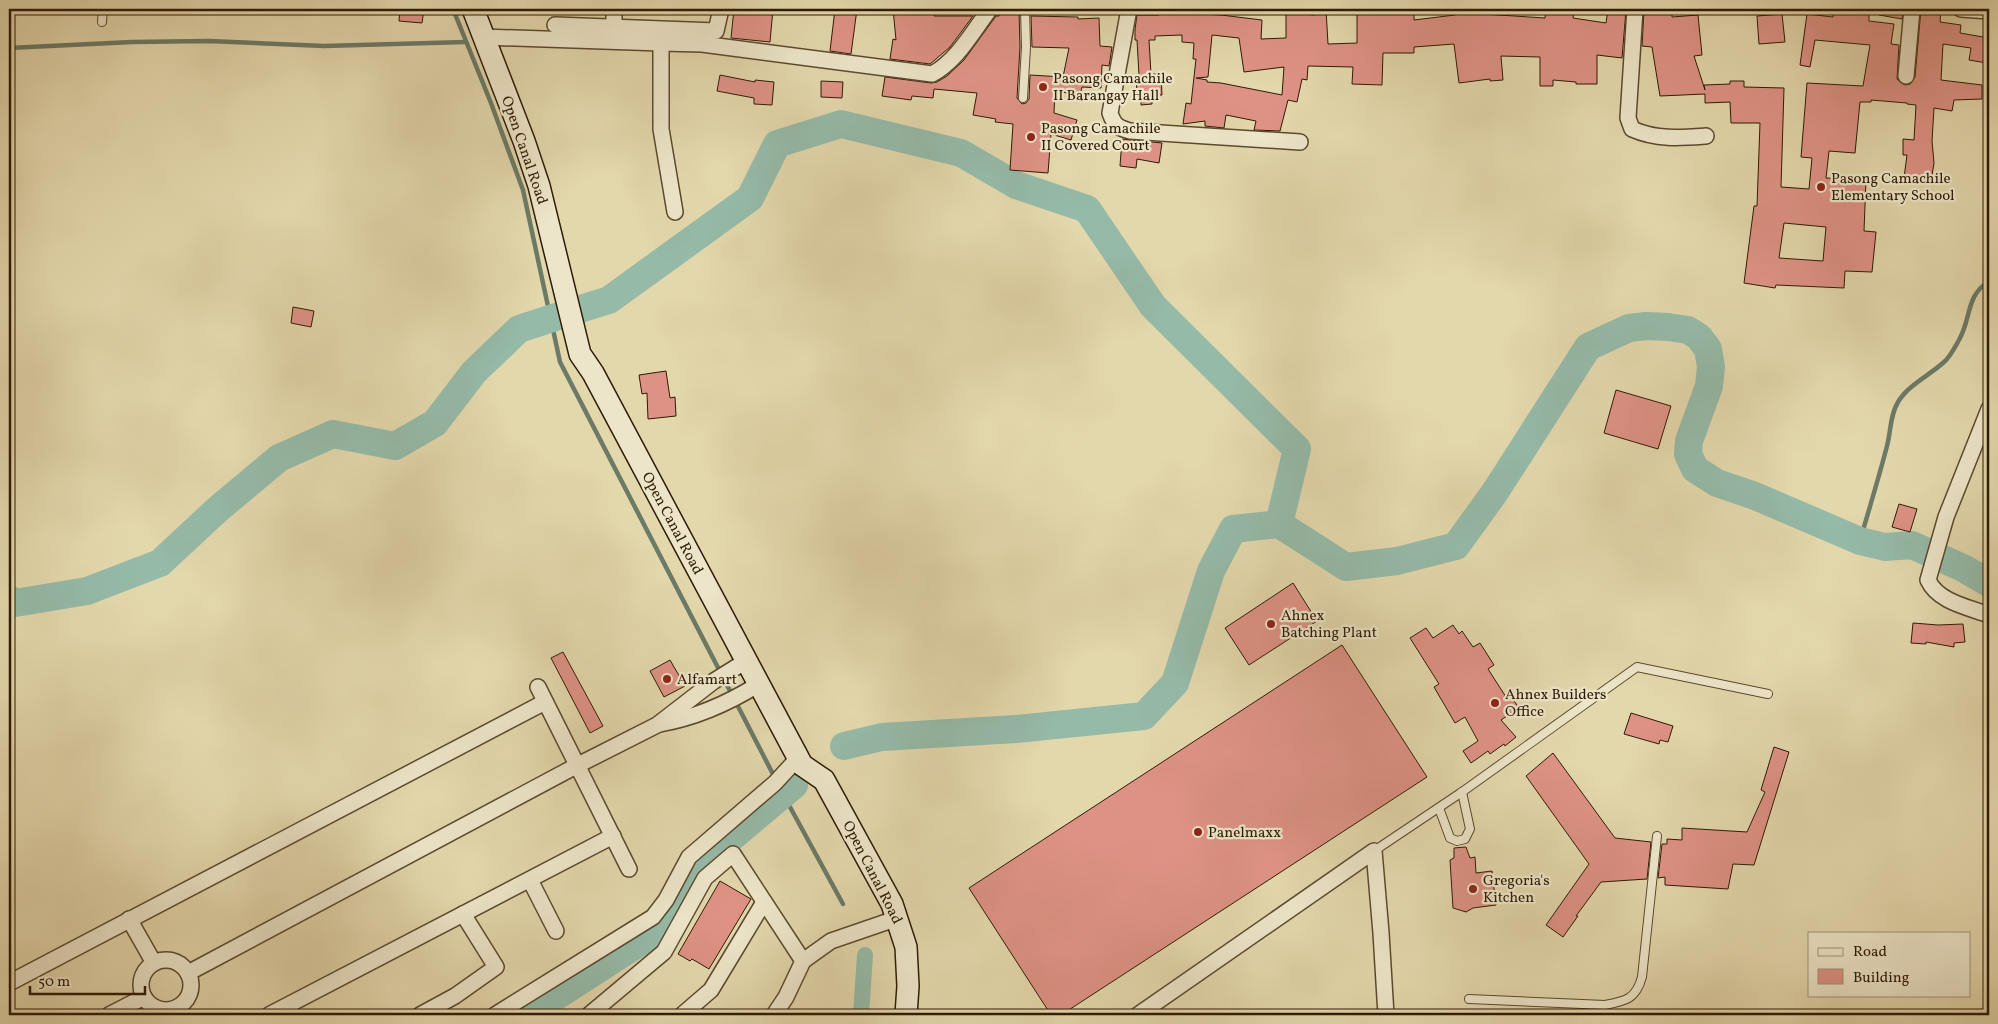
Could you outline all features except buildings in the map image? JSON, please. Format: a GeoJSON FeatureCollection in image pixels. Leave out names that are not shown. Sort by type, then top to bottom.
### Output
{"type":"FeatureCollection","features":[{"type":"Feature","properties":{"kind":"main road","name":"Open Canal Road"},"geometry":{"type":"LineString","coordinates":[[473,9],[539,186],[580,354],[593,373],[798,758],[802,765],[824,780],[892,904],[906,947],[908,965],[906,1015]]}},
{"type":"Feature","properties":{"kind":"street"},"geometry":{"type":"LineString","coordinates":[[614,9],[614,27]]}},
{"type":"Feature","properties":{"kind":"street"},"geometry":{"type":"LineString","coordinates":[[554,24],[716,31],[720,9]]}},
{"type":"Feature","properties":{"kind":"street"},"geometry":{"type":"LineString","coordinates":[[484,37],[702,44],[932,74],[942,69],[952,59],[990,9]]}},
{"type":"Feature","properties":{"kind":"street"},"geometry":{"type":"LineString","coordinates":[[1129,9],[1110,113],[1114,123],[1120,128],[1130,131],[1300,142]]}},
{"type":"Feature","properties":{"kind":"street"},"geometry":{"type":"LineString","coordinates":[[1635,9],[1628,118],[1632,129],[1652,136],[1668,138],[1706,136]]}},
{"type":"Feature","properties":{"kind":"street"},"geometry":{"type":"LineString","coordinates":[[1906,76],[1912,9]]}},
{"type":"Feature","properties":{"kind":"street"},"geometry":{"type":"LineString","coordinates":[[1961,9],[1989,10]]}},
{"type":"Feature","properties":{"kind":"street"},"geometry":{"type":"LineString","coordinates":[[662,43],[661,129],[675,212]]}},
{"type":"Feature","properties":{"kind":"street"},"geometry":{"type":"LineString","coordinates":[[1989,409],[1968,458],[1946,518],[1928,580],[1932,588],[1941,597],[1989,615]]}},
{"type":"Feature","properties":{"kind":"street"},"geometry":{"type":"LineString","coordinates":[[188,973],[578,765],[657,725],[693,696],[746,660]]}},
{"type":"Feature","properties":{"kind":"street"},"geometry":{"type":"LineString","coordinates":[[657,725],[683,720],[703,713],[726,703],[759,684]]}},
{"type":"Feature","properties":{"kind":"street"},"geometry":{"type":"LineString","coordinates":[[538,688],[629,869]]}},
{"type":"Feature","properties":{"kind":"street"},"geometry":{"type":"LineString","coordinates":[[9,983],[545,702]]}},
{"type":"Feature","properties":{"kind":"street"},"geometry":{"type":"LineString","coordinates":[[495,1015],[653,917],[666,900],[689,857],[779,779],[798,758]]}},
{"type":"Feature","properties":{"kind":"street"},"geometry":{"type":"LineString","coordinates":[[269,1015],[613,836]]}},
{"type":"Feature","properties":{"kind":"street"},"geometry":{"type":"LineString","coordinates":[[1138,1015],[1374,851],[1386,1015]]}},
{"type":"Feature","properties":{"kind":"street"},"geometry":{"type":"LineString","coordinates":[[589,1015],[664,952],[705,878],[733,854],[803,962]]}},
{"type":"Feature","properties":{"kind":"street"},"geometry":{"type":"LineString","coordinates":[[530,880],[556,931]]}},
{"type":"Feature","properties":{"kind":"street"},"geometry":{"type":"LineString","coordinates":[[682,1015],[711,990],[764,902]]}},
{"type":"Feature","properties":{"kind":"street"},"geometry":{"type":"LineString","coordinates":[[420,1015],[455,996],[496,967],[463,914]]}},
{"type":"Feature","properties":{"kind":"street"},"geometry":{"type":"LineString","coordinates":[[774,1015],[786,997],[803,962],[831,941],[898,918]]}},
{"type":"Feature","properties":{"kind":"street"},"geometry":{"type":"LineString","coordinates":[[129,919],[154,963]]}},
{"type":"Feature","properties":{"kind":"street"},"geometry":{"type":"LineString","coordinates":[[169,960],[183,966],[188,973],[191,989],[178,1012],[162,1010],[149,1003],[144,997],[142,990],[143,975],[154,963],[169,960]]}},
{"type":"Feature","properties":{"kind":"street"},"geometry":{"type":"LineString","coordinates":[[109,1015],[144,997]]}},
{"type":"Feature","properties":{"kind":"street"},"geometry":{"type":"LineString","coordinates":[[786,997],[786,1015]]}},
{"type":"Feature","properties":{"kind":"lane"},"geometry":{"type":"LineString","coordinates":[[102,22],[103,9]]}},
{"type":"Feature","properties":{"kind":"lane"},"geometry":{"type":"LineString","coordinates":[[1023,98],[1026,47],[1024,9]]}},
{"type":"Feature","properties":{"kind":"lane"},"geometry":{"type":"LineString","coordinates":[[1374,851],[1462,792],[1637,667],[1768,694]]}},
{"type":"Feature","properties":{"kind":"lane"},"geometry":{"type":"LineString","coordinates":[[693,696],[703,713]]}},
{"type":"Feature","properties":{"kind":"lane"},"geometry":{"type":"LineString","coordinates":[[1438,808],[1450,838],[1457,842],[1465,839],[1470,829],[1462,792]]}},
{"type":"Feature","properties":{"kind":"lane"},"geometry":{"type":"LineString","coordinates":[[1469,999],[1605,1005],[1624,1001],[1634,995],[1639,988],[1642,977],[1657,836]]}},
{"type":"Feature","properties":{"kind":"waterway"},"geometry":{"type":"LineString","coordinates":[[453,9],[491,103],[523,190],[560,362],[775,778]]}},
{"type":"Feature","properties":{"kind":"waterway"},"geometry":{"type":"LineString","coordinates":[[9,48],[132,42],[209,41],[324,46],[466,42]]}},
{"type":"Feature","properties":{"kind":"waterway"},"geometry":{"type":"LineString","coordinates":[[577,310],[609,300],[750,198],[777,144],[841,124],[961,153],[1016,185],[1087,209],[1153,306],[1297,449],[1279,524]]}},
{"type":"Feature","properties":{"kind":"waterway"},"geometry":{"type":"LineString","coordinates":[[1860,541],[1887,446],[1895,407],[1907,390],[1938,367],[1948,357],[1963,332],[1972,301],[1981,287],[1989,281]]}},
{"type":"Feature","properties":{"kind":"waterway"},"geometry":{"type":"LineString","coordinates":[[9,599],[15,603],[87,591],[160,563],[218,509],[279,458],[333,434],[395,446],[435,423],[474,372],[519,329],[562,315]]}},
{"type":"Feature","properties":{"kind":"waterway"},"geometry":{"type":"LineString","coordinates":[[844,746],[882,737],[1016,729],[1144,716],[1175,683],[1211,571],[1233,529],[1279,524],[1346,567],[1397,561],[1456,546],[1495,492],[1588,347],[1629,328],[1646,326],[1688,330],[1699,337],[1708,349],[1711,367],[1709,386],[1689,441],[1688,454],[1695,469],[1717,483],[1755,496],[1860,541],[1885,547],[1912,545],[1963,568],[1989,583]]}},
{"type":"Feature","properties":{"kind":"waterway"},"geometry":{"type":"LineString","coordinates":[[778,785],[843,904]]}},
{"type":"Feature","properties":{"kind":"waterway"},"geometry":{"type":"LineString","coordinates":[[527,1015],[662,928],[701,863],[794,785]]}},
{"type":"Feature","properties":{"kind":"waterway"},"geometry":{"type":"LineString","coordinates":[[861,1015],[865,955]]}},
{"type":"Feature","properties":{"kind":"place","name":"Pasong Camachile II Barangay Hall"},"geometry":{"type":"Point","coordinates":[1043,87]}},
{"type":"Feature","properties":{"kind":"place","name":"Pasong Camachile II Covered Court"},"geometry":{"type":"Point","coordinates":[1031,137]}},
{"type":"Feature","properties":{"kind":"place","name":"Pasong Camachile Elementary School"},"geometry":{"type":"Point","coordinates":[1821,187]}},
{"type":"Feature","properties":{"kind":"place","name":"Ahnex Batching Plant"},"geometry":{"type":"Point","coordinates":[1271,624]}},
{"type":"Feature","properties":{"kind":"place","name":"Alfamart"},"geometry":{"type":"Point","coordinates":[667,679]}},
{"type":"Feature","properties":{"kind":"place","name":"Ahnex Builders Office"},"geometry":{"type":"Point","coordinates":[1495,703]}},
{"type":"Feature","properties":{"kind":"place","name":"Panelmaxx"},"geometry":{"type":"Point","coordinates":[1198,832]}},
{"type":"Feature","properties":{"kind":"place","name":"Gregoria's Kitchen"},"geometry":{"type":"Point","coordinates":[1473,889]}}]}
